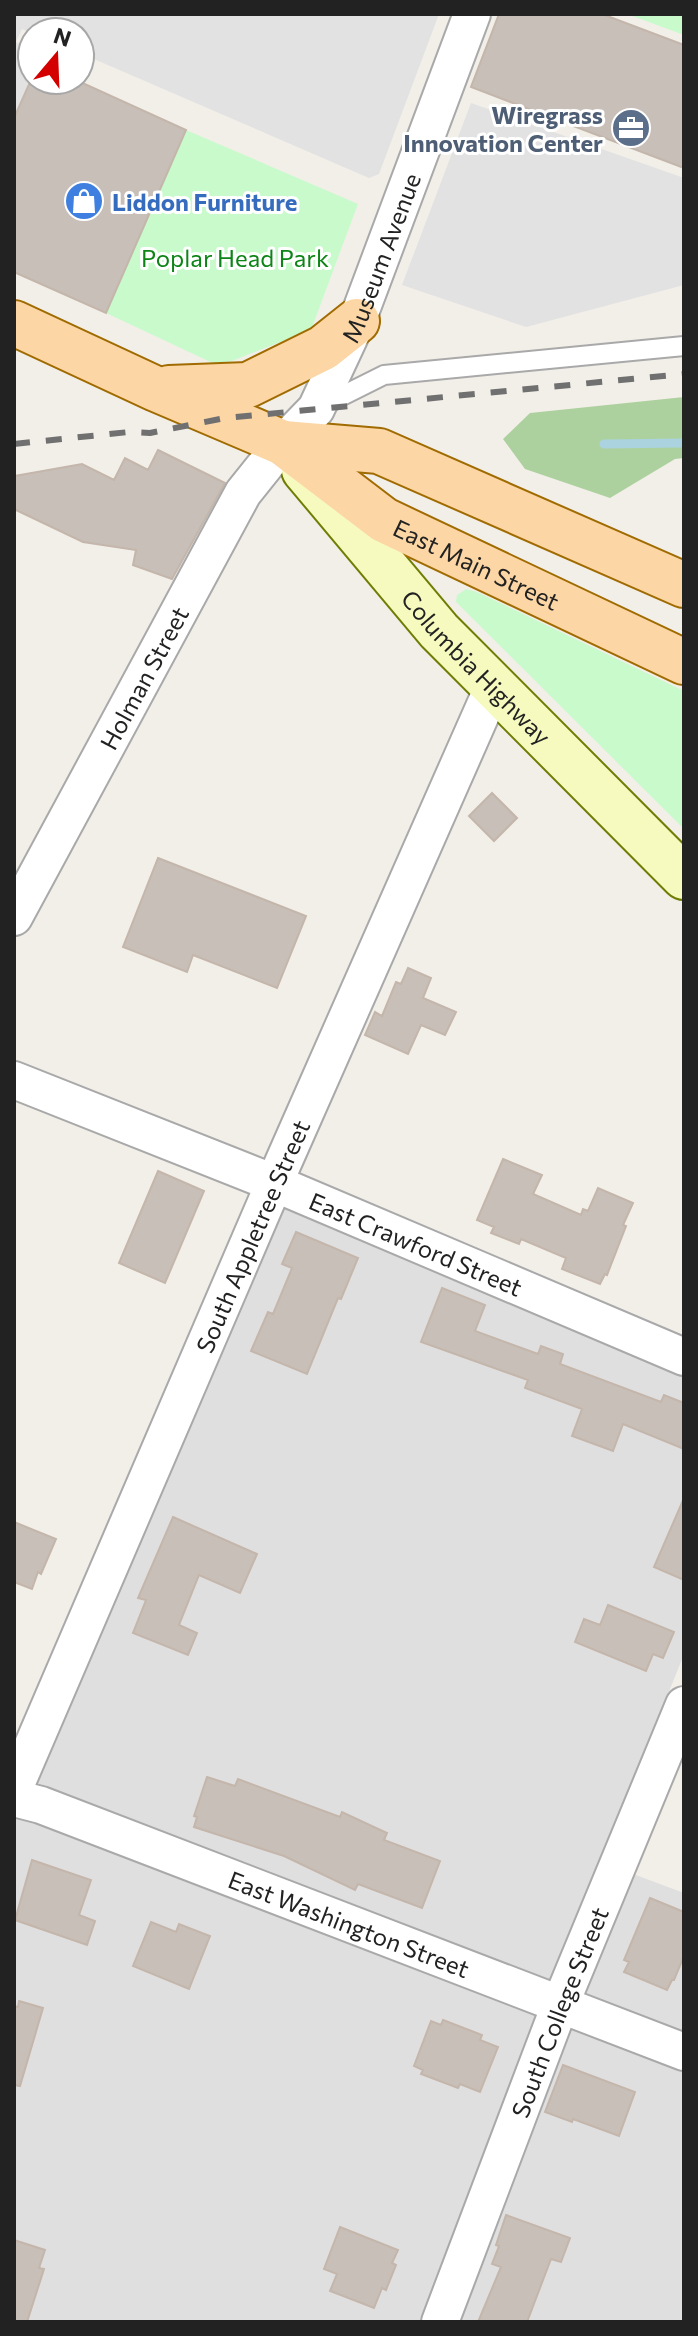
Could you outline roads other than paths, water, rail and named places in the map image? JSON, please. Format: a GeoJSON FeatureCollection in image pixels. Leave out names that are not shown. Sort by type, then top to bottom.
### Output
{"type":"FeatureCollection","features":[{"type":"Feature","properties":{"kind":"main road"},"geometry":{"type":"LineString","coordinates":[[156,389],[248,385],[323,348],[357,321]]}},
{"type":"Feature","properties":{"kind":"main road","name":"East Main Street"},"geometry":{"type":"LineString","coordinates":[[14,323],[156,389],[283,443],[384,520],[684,662]]}},
{"type":"Feature","properties":{"kind":"main road","name":"East Main Street"},"geometry":{"type":"LineString","coordinates":[[283,443],[379,451],[684,585]]}},
{"type":"Feature","properties":{"kind":"main road","name":"Columbia Highway"},"geometry":{"type":"LineString","coordinates":[[283,443],[439,631],[684,877]]}},
{"type":"Feature","properties":{"kind":"street","name":"Museum Avenue"},"geometry":{"type":"LineString","coordinates":[[283,443],[316,409],[357,321],[472,14]]}},
{"type":"Feature","properties":{"kind":"street","name":"Holman Street"},"geometry":{"type":"LineString","coordinates":[[14,917],[243,493],[283,443]]}},
{"type":"Feature","properties":{"kind":"street","name":"South Appletree Street"},"geometry":{"type":"LineString","coordinates":[[14,1789],[274,1183],[494,685]]}},
{"type":"Feature","properties":{"kind":"street","name":"East Crawford Street"},"geometry":{"type":"LineString","coordinates":[[14,1080],[274,1183],[684,1357]]}},
{"type":"Feature","properties":{"kind":"street","name":"South College Street"},"geometry":{"type":"LineString","coordinates":[[440,2322],[560,2005],[684,1705]]}},
{"type":"Feature","properties":{"kind":"street","name":"East Washington Street"},"geometry":{"type":"LineString","coordinates":[[14,1798],[56,1811],[684,2052]]}},
{"type":"Feature","properties":{"kind":"lane"},"geometry":{"type":"LineString","coordinates":[[316,409],[384,375],[684,346]]}},
{"type":"Feature","properties":{"kind":"waterway"},"geometry":{"type":"LineString","coordinates":[[604,444],[684,443]]}},
{"type":"Feature","properties":{"kind":"railway"},"geometry":{"type":"LineString","coordinates":[[14,444],[129,432],[150,433],[225,418],[684,374]]}},
{"type":"Feature","properties":{"kind":"place","name":"Wiregrass Innovation Center"},"geometry":{"type":"Point","coordinates":[631,128]}},
{"type":"Feature","properties":{"kind":"place","name":"Liddon Furniture"},"geometry":{"type":"Point","coordinates":[84,201]}},
{"type":"Feature","properties":{"kind":"park label","name":"Poplar Head Park"},"geometry":{"type":"Point","coordinates":[235,257]}}]}
